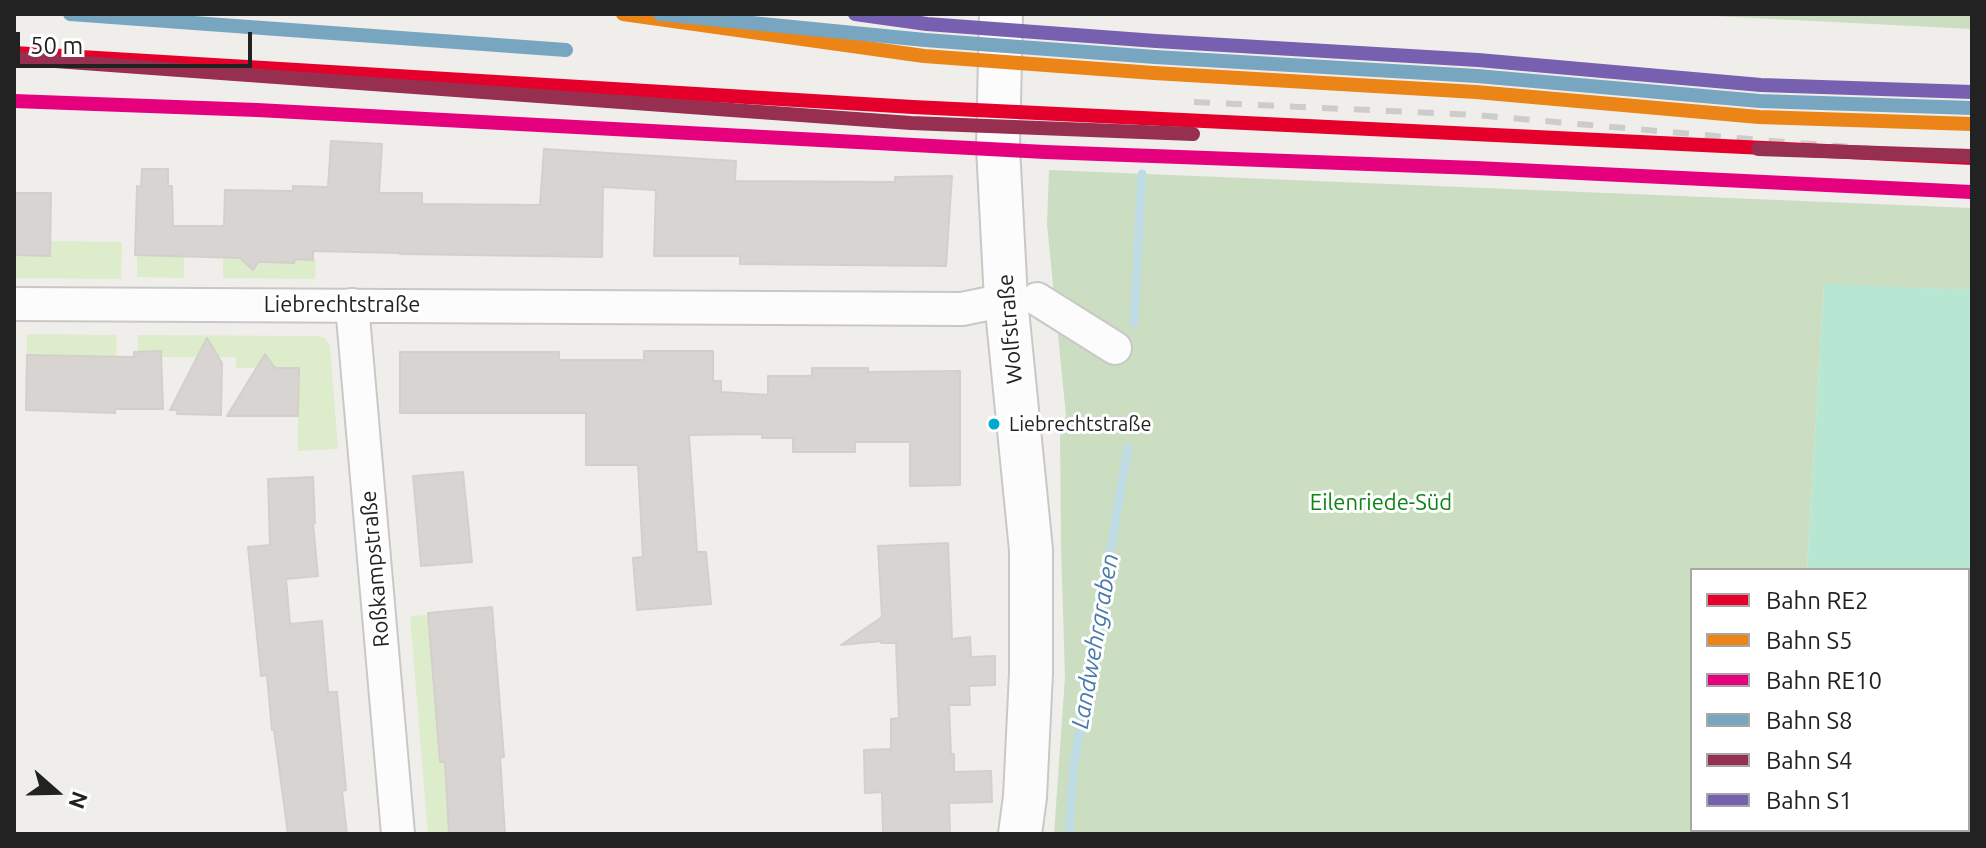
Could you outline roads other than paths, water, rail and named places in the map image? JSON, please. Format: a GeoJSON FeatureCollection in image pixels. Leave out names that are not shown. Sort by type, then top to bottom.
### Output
{"type":"FeatureCollection","features":[{"type":"Feature","properties":{"kind":"street","name":"Wolfstraße"},"geometry":{"type":"LineString","coordinates":[[1001,14],[998,147],[1021,299],[1031,550],[1031,673],[1025,797],[1020,834]]}},
{"type":"Feature","properties":{"kind":"street","name":"Liebrechtstraße"},"geometry":{"type":"LineString","coordinates":[[14,304],[962,309],[1021,299]]}},
{"type":"Feature","properties":{"kind":"street"},"geometry":{"type":"LineString","coordinates":[[1021,299],[1115,348]]}},
{"type":"Feature","properties":{"kind":"street","name":"Roßkampstraße"},"geometry":{"type":"LineString","coordinates":[[352,305],[398,834]]}},
{"type":"Feature","properties":{"kind":"waterway","name":"Landwehrgraben"},"geometry":{"type":"LineString","coordinates":[[1134,323],[1142,174]]}},
{"type":"Feature","properties":{"kind":"waterway","name":"Landwehrgraben"},"geometry":{"type":"LineString","coordinates":[[1069,834],[1074,763],[1128,448]]}},
{"type":"Feature","properties":{"kind":"railway"},"geometry":{"type":"LineString","coordinates":[[1194,102],[1476,115],[1972,156]]}},
{"type":"Feature","properties":{"kind":"rail line","name":"S8"},"geometry":{"type":"LineString","coordinates":[[70,14],[566,50]]}},
{"type":"Feature","properties":{"kind":"rail line","name":"S5"},"geometry":{"type":"LineString","coordinates":[[623,14],[924,56],[1476,92],[1759,117],[1972,124]]}},
{"type":"Feature","properties":{"kind":"rail line","name":"S8"},"geometry":{"type":"LineString","coordinates":[[660,14],[925,40],[1477,76],[1760,101],[1972,108]]}},
{"type":"Feature","properties":{"kind":"rail line","name":"S1"},"geometry":{"type":"LineString","coordinates":[[855,14],[927,24],[1478,60],[1761,85],[1972,92]]}},
{"type":"Feature","properties":{"kind":"rail line","name":"RE2"},"geometry":{"type":"LineString","coordinates":[[14,53],[913,107],[1972,158]]}},
{"type":"Feature","properties":{"kind":"rail line","name":"S4"},"geometry":{"type":"LineString","coordinates":[[14,58],[911,123],[1193,134]]}},
{"type":"Feature","properties":{"kind":"rail line","name":"RE10"},"geometry":{"type":"LineString","coordinates":[[14,101],[257,110],[1045,152],[1476,168],[1971,192]]}},
{"type":"Feature","properties":{"kind":"rail line","name":"S4"},"geometry":{"type":"LineString","coordinates":[[1758,149],[1971,156]]}},
{"type":"Feature","properties":{"kind":"place","name":"Liebrechtstraße"},"geometry":{"type":"Point","coordinates":[994,424]}},
{"type":"Feature","properties":{"kind":"park label","name":"Eilenriede-Süd"},"geometry":{"type":"Point","coordinates":[1381,503]}}]}
